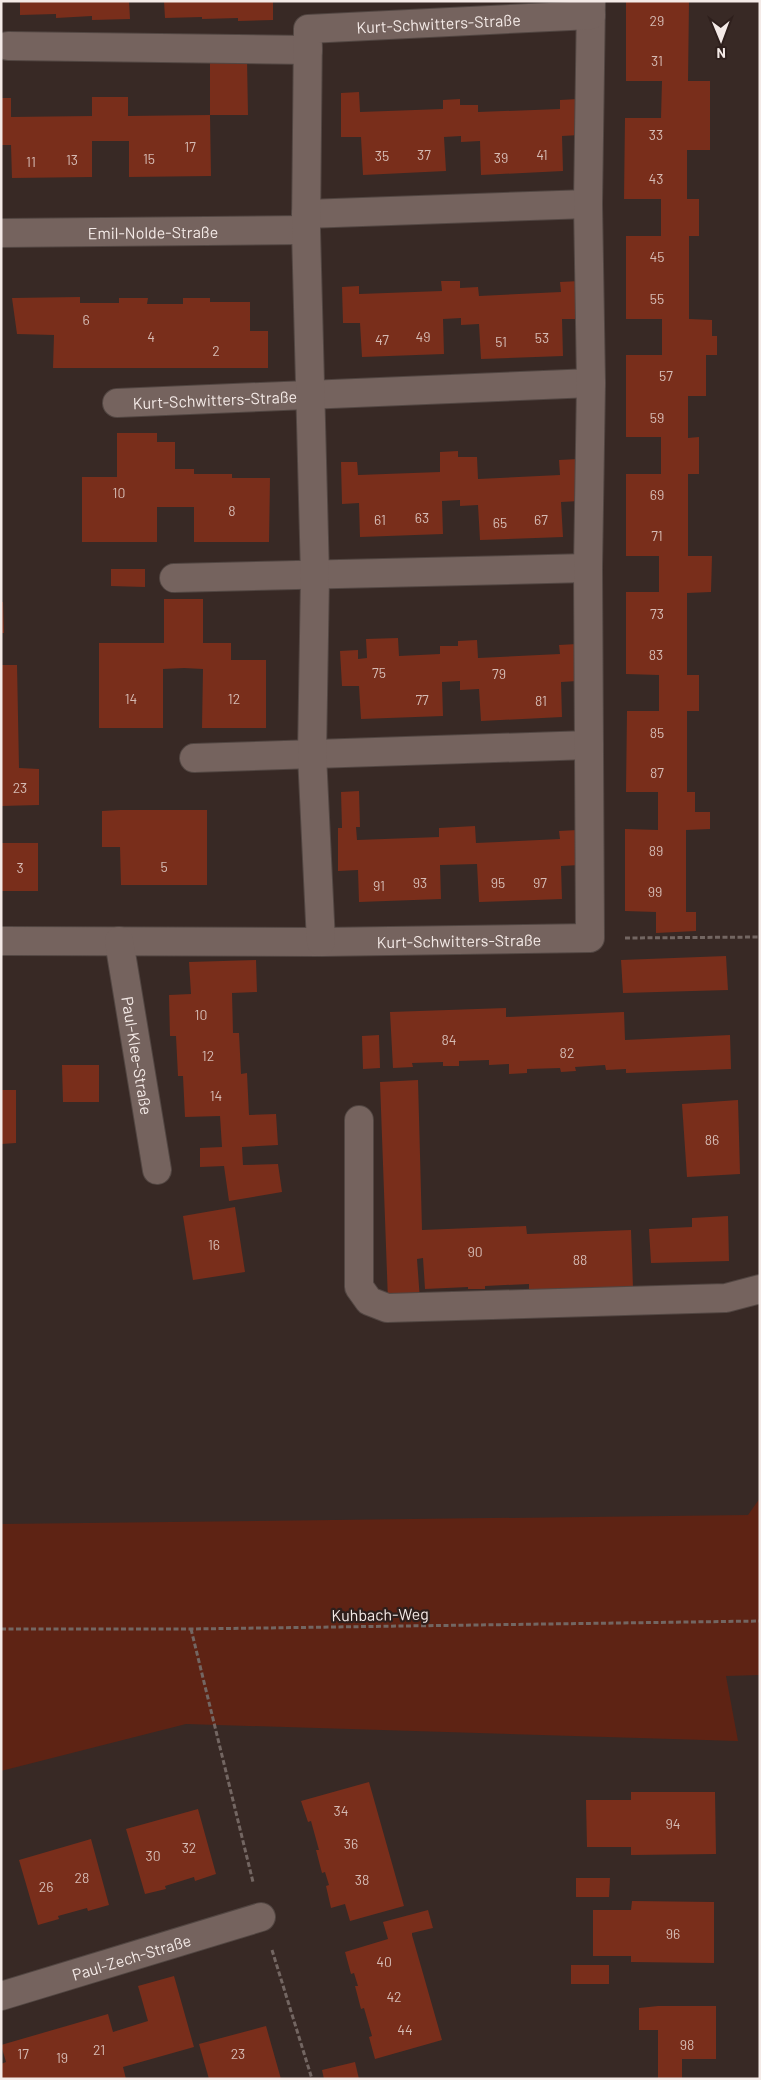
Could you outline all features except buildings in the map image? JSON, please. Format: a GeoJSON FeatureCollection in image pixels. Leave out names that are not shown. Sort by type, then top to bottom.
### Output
{"type":"FeatureCollection","features":[{"type":"Feature","properties":{"kind":"street","name":"Kurt-Schwitters-Straße"},"geometry":{"type":"LineString","coordinates":[[591,8],[588,204],[591,383],[588,568],[590,938],[321,942],[312,755],[315,576],[312,396],[306,222],[308,29],[591,8]]}},
{"type":"Feature","properties":{"kind":"street"},"geometry":{"type":"LineString","coordinates":[[8,46],[308,50]]}},
{"type":"Feature","properties":{"kind":"street"},"geometry":{"type":"LineString","coordinates":[[306,222],[588,204]]}},
{"type":"Feature","properties":{"kind":"street","name":"Emil-Nolde-Straße"},"geometry":{"type":"LineString","coordinates":[[1,233],[306,222]]}},
{"type":"Feature","properties":{"kind":"street","name":"Kurt-Schwitters-Straße"},"geometry":{"type":"LineString","coordinates":[[117,402],[312,396],[591,383]]}},
{"type":"Feature","properties":{"kind":"street"},"geometry":{"type":"LineString","coordinates":[[174,578],[588,568]]}},
{"type":"Feature","properties":{"kind":"street"},"geometry":{"type":"LineString","coordinates":[[194,758],[589,745]]}},
{"type":"Feature","properties":{"kind":"street"},"geometry":{"type":"LineString","coordinates":[[1,941],[321,942]]}},
{"type":"Feature","properties":{"kind":"street","name":"Paul-Klee-Straße"},"geometry":{"type":"LineString","coordinates":[[119,941],[156,1170]]}},
{"type":"Feature","properties":{"kind":"street"},"geometry":{"type":"LineString","coordinates":[[358,1120],[359,1287],[369,1301],[387,1308],[651,1301],[726,1298],[760,1289]]}},
{"type":"Feature","properties":{"kind":"street","name":"Paul-Zech-Straße"},"geometry":{"type":"LineString","coordinates":[[1,1996],[262,1917]]}},
{"type":"Feature","properties":{"kind":"path"},"geometry":{"type":"LineString","coordinates":[[590,938],[760,937]]}},
{"type":"Feature","properties":{"kind":"path","name":"Kuhbach-Weg"},"geometry":{"type":"LineString","coordinates":[[1,1629],[191,1629],[760,1621]]}},
{"type":"Feature","properties":{"kind":"path"},"geometry":{"type":"LineString","coordinates":[[191,1629],[221,1756]]}},
{"type":"Feature","properties":{"kind":"shaded area"},"geometry":{"type":"Polygon","coordinates":[[[760,1498],[760,1675],[726,1676],[738,1741],[186,1724],[1,1771],[1,1524],[748,1515],[760,1498]]]}}]}
